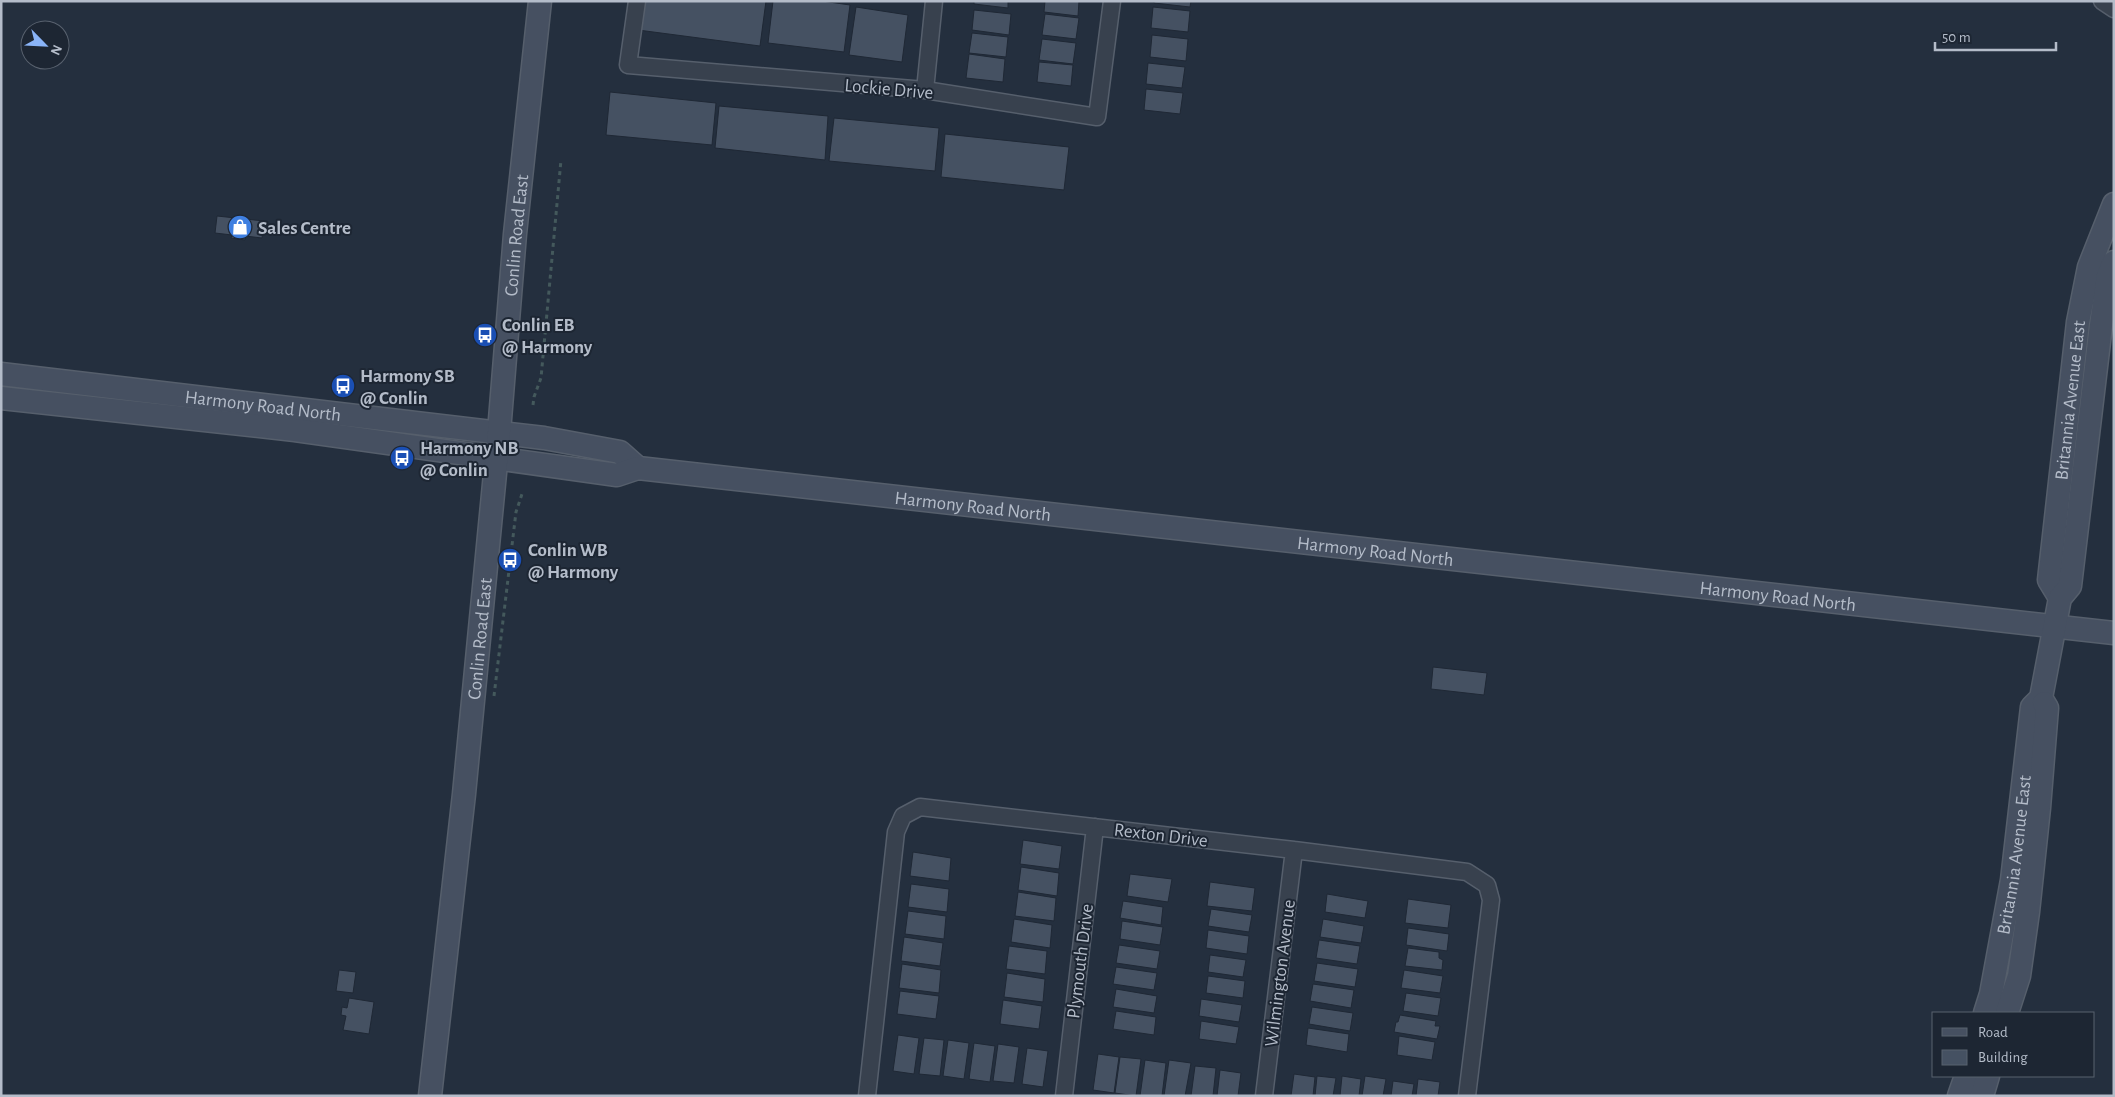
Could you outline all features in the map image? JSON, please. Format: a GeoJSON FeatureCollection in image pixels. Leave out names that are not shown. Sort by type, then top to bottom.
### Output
{"type":"FeatureCollection","features":[{"type":"Feature","properties":{"kind":"main road","name":"Conlin Road East"},"geometry":{"type":"LineString","coordinates":[[430,1096],[464,794],[499,432],[514,234],[540,1]]}},
{"type":"Feature","properties":{"kind":"main road","name":"Britannia Avenue East"},"geometry":{"type":"LineString","coordinates":[[2060,598],[2049,580],[2078,322],[2089,267],[2114,204]]}},
{"type":"Feature","properties":{"kind":"main road","name":"Britannia Avenue East"},"geometry":{"type":"LineString","coordinates":[[1985,1012],[2012,880],[2032,707],[2041,698],[2060,598],[2070,586],[2101,325],[2108,275],[2114,262]]}},
{"type":"Feature","properties":{"kind":"main road","name":"Harmony Road North"},"geometry":{"type":"LineString","coordinates":[[1,374],[544,438],[620,452],[638,468]]}},
{"type":"Feature","properties":{"kind":"main road","name":"Harmony Road North"},"geometry":{"type":"LineString","coordinates":[[1,398],[294,430],[617,475],[638,468],[2114,633]]}},
{"type":"Feature","properties":{"kind":"main road","name":"Britannia Avenue East"},"geometry":{"type":"LineString","coordinates":[[2007,1012],[2019,976],[2038,818],[2047,708],[2041,698]]}},
{"type":"Feature","properties":{"kind":"main road"},"geometry":{"type":"LineString","coordinates":[[1960,1096],[1966,1077]]}},
{"type":"Feature","properties":{"kind":"main road"},"geometry":{"type":"LineString","coordinates":[[1982,1096],[1988,1077]]}},
{"type":"Feature","properties":{"kind":"street","name":"Lockie Drive"},"geometry":{"type":"LineString","coordinates":[[637,1],[628,65],[925,90],[1097,117],[1112,1]]}},
{"type":"Feature","properties":{"kind":"street"},"geometry":{"type":"LineString","coordinates":[[925,90],[934,1]]}},
{"type":"Feature","properties":{"kind":"street"},"geometry":{"type":"LineString","coordinates":[[2102,1],[2114,9]]}},
{"type":"Feature","properties":{"kind":"street","name":"Rexton Drive"},"geometry":{"type":"LineString","coordinates":[[867,1096],[896,832],[903,816],[920,807],[1467,872],[1487,885],[1491,900],[1467,1096]]}},
{"type":"Feature","properties":{"kind":"street","name":"Plymouth Drive"},"geometry":{"type":"LineString","coordinates":[[1064,1096],[1095,827]]}},
{"type":"Feature","properties":{"kind":"street","name":"Wilmington Avenue"},"geometry":{"type":"LineString","coordinates":[[1264,1096],[1294,850]]}},
{"type":"Feature","properties":{"kind":"path"},"geometry":{"type":"LineString","coordinates":[[533,405],[541,378],[561,160]]}},
{"type":"Feature","properties":{"kind":"path"},"geometry":{"type":"LineString","coordinates":[[493,704],[516,512],[522,494]]}},
{"type":"Feature","properties":{"kind":"building"},"geometry":{"type":"Polygon","coordinates":[[[642,1],[766,1],[760,46],[638,30],[642,1]]]}},
{"type":"Feature","properties":{"kind":"building"},"geometry":{"type":"Polygon","coordinates":[[[773,1],[822,1],[850,5],[844,52],[768,43],[773,1]]]}},
{"type":"Feature","properties":{"kind":"building"},"geometry":{"type":"Polygon","coordinates":[[[974,1],[1008,1],[1008,8],[974,4],[974,1]]]}},
{"type":"Feature","properties":{"kind":"building"},"geometry":{"type":"Polygon","coordinates":[[[1045,1],[1079,1],[1078,16],[1044,12],[1045,1]]]}},
{"type":"Feature","properties":{"kind":"building"},"geometry":{"type":"Polygon","coordinates":[[[1154,1],[1191,1],[1190,7],[1154,3],[1154,1]]]}},
{"type":"Feature","properties":{"kind":"building"},"geometry":{"type":"Polygon","coordinates":[[[856,7],[908,15],[902,62],[849,55],[856,7]]]}},
{"type":"Feature","properties":{"kind":"building"},"geometry":{"type":"Polygon","coordinates":[[[1153,7],[1190,11],[1188,32],[1151,28],[1153,7]]]}},
{"type":"Feature","properties":{"kind":"building"},"geometry":{"type":"Polygon","coordinates":[[[974,10],[1011,14],[1009,35],[972,30],[974,10]]]}},
{"type":"Feature","properties":{"kind":"building"},"geometry":{"type":"Polygon","coordinates":[[[1045,14],[1079,18],[1076,39],[1042,35],[1045,14]]]}},
{"type":"Feature","properties":{"kind":"building"},"geometry":{"type":"Polygon","coordinates":[[[972,33],[1008,37],[1006,57],[969,53],[972,33]]]}},
{"type":"Feature","properties":{"kind":"building"},"geometry":{"type":"Polygon","coordinates":[[[1152,35],[1188,39],[1186,61],[1150,57],[1152,35]]]}},
{"type":"Feature","properties":{"kind":"building"},"geometry":{"type":"Polygon","coordinates":[[[1042,39],[1076,43],[1073,64],[1039,60],[1042,39]]]}},
{"type":"Feature","properties":{"kind":"building"},"geometry":{"type":"Polygon","coordinates":[[[969,54],[1005,59],[1003,82],[966,78],[969,54]]]}},
{"type":"Feature","properties":{"kind":"building"},"geometry":{"type":"Polygon","coordinates":[[[1039,62],[1073,65],[1071,86],[1037,82],[1039,62]]]}},
{"type":"Feature","properties":{"kind":"building"},"geometry":{"type":"Polygon","coordinates":[[[1148,63],[1185,67],[1182,88],[1146,84],[1148,63]]]}},
{"type":"Feature","properties":{"kind":"building"},"geometry":{"type":"Polygon","coordinates":[[[1146,89],[1183,93],[1180,114],[1144,110],[1146,89]]]}},
{"type":"Feature","properties":{"kind":"building"},"geometry":{"type":"Polygon","coordinates":[[[610,92],[716,103],[712,145],[606,135],[610,92]]]}},
{"type":"Feature","properties":{"kind":"building"},"geometry":{"type":"Polygon","coordinates":[[[719,106],[828,116],[825,160],[715,148],[719,106]]]}},
{"type":"Feature","properties":{"kind":"building"},"geometry":{"type":"Polygon","coordinates":[[[834,118],[939,128],[935,171],[829,161],[834,118]]]}},
{"type":"Feature","properties":{"kind":"building"},"geometry":{"type":"Polygon","coordinates":[[[945,134],[1069,147],[1064,190],[941,177],[945,134]]]}},
{"type":"Feature","properties":{"kind":"building","name":"Sales Centre"},"geometry":{"type":"Polygon","coordinates":[[[217,216],[264,221],[262,238],[245,236],[245,240],[231,238],[232,235],[215,233],[217,216]]]}},
{"type":"Feature","properties":{"kind":"building"},"geometry":{"type":"Polygon","coordinates":[[[1433,667],[1487,673],[1484,695],[1431,689],[1433,667]]]}},
{"type":"Feature","properties":{"kind":"building"},"geometry":{"type":"Polygon","coordinates":[[[1023,840],[1062,846],[1059,869],[1020,864],[1023,840]]]}},
{"type":"Feature","properties":{"kind":"building"},"geometry":{"type":"Polygon","coordinates":[[[913,852],[951,858],[949,881],[910,876],[913,852]]]}},
{"type":"Feature","properties":{"kind":"building"},"geometry":{"type":"Polygon","coordinates":[[[1021,867],[1059,873],[1057,896],[1018,890],[1021,867]]]}},
{"type":"Feature","properties":{"kind":"building"},"geometry":{"type":"Polygon","coordinates":[[[1130,874],[1172,879],[1168,902],[1127,896],[1130,874]]]}},
{"type":"Feature","properties":{"kind":"building"},"geometry":{"type":"Polygon","coordinates":[[[1210,882],[1255,888],[1252,911],[1207,906],[1210,882]]]}},
{"type":"Feature","properties":{"kind":"building"},"geometry":{"type":"Polygon","coordinates":[[[911,884],[949,889],[947,912],[908,907],[911,884]]]}},
{"type":"Feature","properties":{"kind":"building"},"geometry":{"type":"Polygon","coordinates":[[[1018,892],[1056,898],[1054,921],[1015,916],[1018,892]]]}},
{"type":"Feature","properties":{"kind":"building"},"geometry":{"type":"Polygon","coordinates":[[[1327,894],[1368,901],[1365,918],[1325,912],[1327,894]]]}},
{"type":"Feature","properties":{"kind":"building"},"geometry":{"type":"Polygon","coordinates":[[[1408,899],[1451,905],[1448,928],[1405,923],[1408,899]]]}},
{"type":"Feature","properties":{"kind":"building"},"geometry":{"type":"Polygon","coordinates":[[[1123,901],[1163,907],[1161,925],[1120,918],[1123,901]]]}},
{"type":"Feature","properties":{"kind":"building"},"geometry":{"type":"Polygon","coordinates":[[[1211,909],[1252,915],[1249,932],[1208,926],[1211,909]]]}},
{"type":"Feature","properties":{"kind":"building"},"geometry":{"type":"Polygon","coordinates":[[[908,911],[946,916],[944,939],[905,934],[908,911]]]}},
{"type":"Feature","properties":{"kind":"building"},"geometry":{"type":"Polygon","coordinates":[[[1014,919],[1052,925],[1050,948],[1011,942],[1014,919]]]}},
{"type":"Feature","properties":{"kind":"building"},"geometry":{"type":"Polygon","coordinates":[[[1323,919],[1364,926],[1361,943],[1320,937],[1323,919]]]}},
{"type":"Feature","properties":{"kind":"building"},"geometry":{"type":"Polygon","coordinates":[[[1122,921],[1163,927],[1160,945],[1120,939],[1122,921]]]}},
{"type":"Feature","properties":{"kind":"building"},"geometry":{"type":"Polygon","coordinates":[[[1408,928],[1449,934],[1447,951],[1406,945],[1408,928]]]}},
{"type":"Feature","properties":{"kind":"building"},"geometry":{"type":"Polygon","coordinates":[[[1208,930],[1249,936],[1247,954],[1206,948],[1208,930]]]}},
{"type":"Feature","properties":{"kind":"building"},"geometry":{"type":"Polygon","coordinates":[[[904,937],[943,943],[940,966],[901,961],[904,937]]]}},
{"type":"Feature","properties":{"kind":"building"},"geometry":{"type":"Polygon","coordinates":[[[1319,940],[1360,946],[1357,964],[1316,958],[1319,940]]]}},
{"type":"Feature","properties":{"kind":"building"},"geometry":{"type":"Polygon","coordinates":[[[1119,945],[1160,951],[1157,969],[1116,963],[1119,945]]]}},
{"type":"Feature","properties":{"kind":"building"},"geometry":{"type":"Polygon","coordinates":[[[1009,946],[1047,951],[1045,974],[1006,969],[1009,946]]]}},
{"type":"Feature","properties":{"kind":"building"},"geometry":{"type":"Polygon","coordinates":[[[1408,948],[1439,952],[1439,958],[1443,960],[1442,970],[1405,966],[1408,948]]]}},
{"type":"Feature","properties":{"kind":"building"},"geometry":{"type":"Polygon","coordinates":[[[1210,955],[1246,960],[1243,977],[1208,972],[1210,955]]]}},
{"type":"Feature","properties":{"kind":"building"},"geometry":{"type":"Polygon","coordinates":[[[1317,963],[1358,969],[1355,987],[1314,981],[1317,963]]]}},
{"type":"Feature","properties":{"kind":"building"},"geometry":{"type":"Polygon","coordinates":[[[902,964],[941,970],[939,993],[899,988],[902,964]]]}},
{"type":"Feature","properties":{"kind":"building"},"geometry":{"type":"Polygon","coordinates":[[[1116,967],[1157,973],[1154,990],[1113,984],[1116,967]]]}},
{"type":"Feature","properties":{"kind":"building"},"geometry":{"type":"Polygon","coordinates":[[[339,970],[356,972],[353,993],[336,991],[339,970]]]}},
{"type":"Feature","properties":{"kind":"building"},"geometry":{"type":"Polygon","coordinates":[[[1404,970],[1443,976],[1440,993],[1401,988],[1404,970]]]}},
{"type":"Feature","properties":{"kind":"building"},"geometry":{"type":"Polygon","coordinates":[[[1007,973],[1045,979],[1043,1002],[1004,997],[1007,973]]]}},
{"type":"Feature","properties":{"kind":"building"},"geometry":{"type":"Polygon","coordinates":[[[1208,976],[1245,981],[1243,998],[1206,993],[1208,976]]]}},
{"type":"Feature","properties":{"kind":"building"},"geometry":{"type":"Polygon","coordinates":[[[1313,984],[1354,990],[1351,1008],[1310,1001],[1313,984]]]}},
{"type":"Feature","properties":{"kind":"building"},"geometry":{"type":"Polygon","coordinates":[[[1116,989],[1157,996],[1154,1013],[1113,1007],[1116,989]]]}},
{"type":"Feature","properties":{"kind":"building"},"geometry":{"type":"Polygon","coordinates":[[[900,991],[939,996],[936,1019],[897,1014],[900,991]]]}},
{"type":"Feature","properties":{"kind":"building"},"geometry":{"type":"Polygon","coordinates":[[[1406,993],[1441,998],[1438,1016],[1403,1011],[1406,993]]]}},
{"type":"Feature","properties":{"kind":"building"},"geometry":{"type":"Polygon","coordinates":[[[349,998],[374,1002],[369,1034],[343,1030],[346,1016],[341,1015],[342,1007],[347,1008],[349,998]]]}},
{"type":"Feature","properties":{"kind":"building"},"geometry":{"type":"Polygon","coordinates":[[[1201,999],[1242,1005],[1239,1022],[1199,1016],[1201,999]]]}},
{"type":"Feature","properties":{"kind":"building"},"geometry":{"type":"Polygon","coordinates":[[[1003,1000],[1042,1006],[1039,1029],[1000,1024],[1003,1000]]]}},
{"type":"Feature","properties":{"kind":"building"},"geometry":{"type":"Polygon","coordinates":[[[1312,1007],[1353,1013],[1350,1031],[1309,1024],[1312,1007]]]}},
{"type":"Feature","properties":{"kind":"building"},"geometry":{"type":"Polygon","coordinates":[[[1116,1011],[1156,1017],[1154,1035],[1113,1029],[1116,1011]]]}},
{"type":"Feature","properties":{"kind":"building"},"geometry":{"type":"Polygon","coordinates":[[[1400,1015],[1436,1021],[1435,1026],[1440,1026],[1437,1039],[1394,1032],[1400,1015]]]}},
{"type":"Feature","properties":{"kind":"building"},"geometry":{"type":"Polygon","coordinates":[[[1201,1021],[1239,1027],[1236,1044],[1199,1039],[1201,1021]]]}},
{"type":"Feature","properties":{"kind":"building"},"geometry":{"type":"Polygon","coordinates":[[[1308,1028],[1349,1034],[1347,1052],[1306,1045],[1308,1028]]]}},
{"type":"Feature","properties":{"kind":"building"},"geometry":{"type":"Polygon","coordinates":[[[898,1035],[919,1038],[914,1074],[893,1071],[898,1035]]]}},
{"type":"Feature","properties":{"kind":"building"},"geometry":{"type":"Polygon","coordinates":[[[1399,1036],[1435,1042],[1432,1060],[1397,1055],[1399,1036]]]}},
{"type":"Feature","properties":{"kind":"building"},"geometry":{"type":"Polygon","coordinates":[[[924,1038],[944,1040],[940,1076],[919,1074],[924,1038]]]}},
{"type":"Feature","properties":{"kind":"building"},"geometry":{"type":"Polygon","coordinates":[[[948,1040],[969,1043],[964,1079],[943,1076],[948,1040]]]}},
{"type":"Feature","properties":{"kind":"building"},"geometry":{"type":"Polygon","coordinates":[[[974,1043],[995,1046],[990,1082],[969,1079],[974,1043]]]}},
{"type":"Feature","properties":{"kind":"building"},"geometry":{"type":"Polygon","coordinates":[[[998,1044],[1019,1047],[1014,1083],[993,1081],[998,1044]]]}},
{"type":"Feature","properties":{"kind":"building"},"geometry":{"type":"Polygon","coordinates":[[[1027,1048],[1048,1051],[1043,1087],[1022,1084],[1027,1048]]]}},
{"type":"Feature","properties":{"kind":"building"},"geometry":{"type":"Polygon","coordinates":[[[1098,1054],[1119,1057],[1114,1093],[1093,1090],[1098,1054]]]}},
{"type":"Feature","properties":{"kind":"building"},"geometry":{"type":"Polygon","coordinates":[[[1120,1057],[1141,1059],[1136,1096],[1115,1093],[1120,1057]]]}},
{"type":"Feature","properties":{"kind":"building"},"geometry":{"type":"Polygon","coordinates":[[[1145,1060],[1166,1063],[1162,1096],[1140,1096],[1145,1060]]]}},
{"type":"Feature","properties":{"kind":"building"},"geometry":{"type":"Polygon","coordinates":[[[1169,1060],[1191,1063],[1185,1096],[1164,1096],[1169,1060]]]}},
{"type":"Feature","properties":{"kind":"building"},"geometry":{"type":"Polygon","coordinates":[[[1195,1066],[1216,1068],[1213,1096],[1191,1096],[1195,1066]]]}},
{"type":"Feature","properties":{"kind":"building"},"geometry":{"type":"Polygon","coordinates":[[[1220,1070],[1241,1073],[1238,1096],[1217,1096],[1220,1070]]]}},
{"type":"Feature","properties":{"kind":"building"},"geometry":{"type":"Polygon","coordinates":[[[1294,1074],[1315,1077],[1313,1096],[1291,1096],[1294,1074]]]}},
{"type":"Feature","properties":{"kind":"building"},"geometry":{"type":"Polygon","coordinates":[[[1317,1076],[1336,1078],[1333,1096],[1315,1096],[1317,1076]]]}},
{"type":"Feature","properties":{"kind":"building"},"geometry":{"type":"Polygon","coordinates":[[[1342,1076],[1361,1079],[1359,1096],[1340,1096],[1342,1076]]]}},
{"type":"Feature","properties":{"kind":"building"},"geometry":{"type":"Polygon","coordinates":[[[1365,1076],[1386,1079],[1383,1096],[1362,1096],[1365,1076]]]}},
{"type":"Feature","properties":{"kind":"building"},"geometry":{"type":"Polygon","coordinates":[[[1418,1079],[1440,1082],[1438,1096],[1416,1096],[1418,1079]]]}},
{"type":"Feature","properties":{"kind":"building"},"geometry":{"type":"Polygon","coordinates":[[[1393,1081],[1414,1084],[1412,1096],[1391,1096],[1393,1081]]]}},
{"type":"Feature","properties":{"kind":"place","name":"Sales Centre"},"geometry":{"type":"Point","coordinates":[240,227]}},
{"type":"Feature","properties":{"kind":"place","name":"Conlin EB @ Harmony"},"geometry":{"type":"Point","coordinates":[485,335]}},
{"type":"Feature","properties":{"kind":"place","name":"Harmony SB @ Conlin"},"geometry":{"type":"Point","coordinates":[343,386]}},
{"type":"Feature","properties":{"kind":"place","name":"Harmony NB @ Conlin"},"geometry":{"type":"Point","coordinates":[402,458]}},
{"type":"Feature","properties":{"kind":"place","name":"Conlin WB @ Harmony"},"geometry":{"type":"Point","coordinates":[510,560]}}]}
